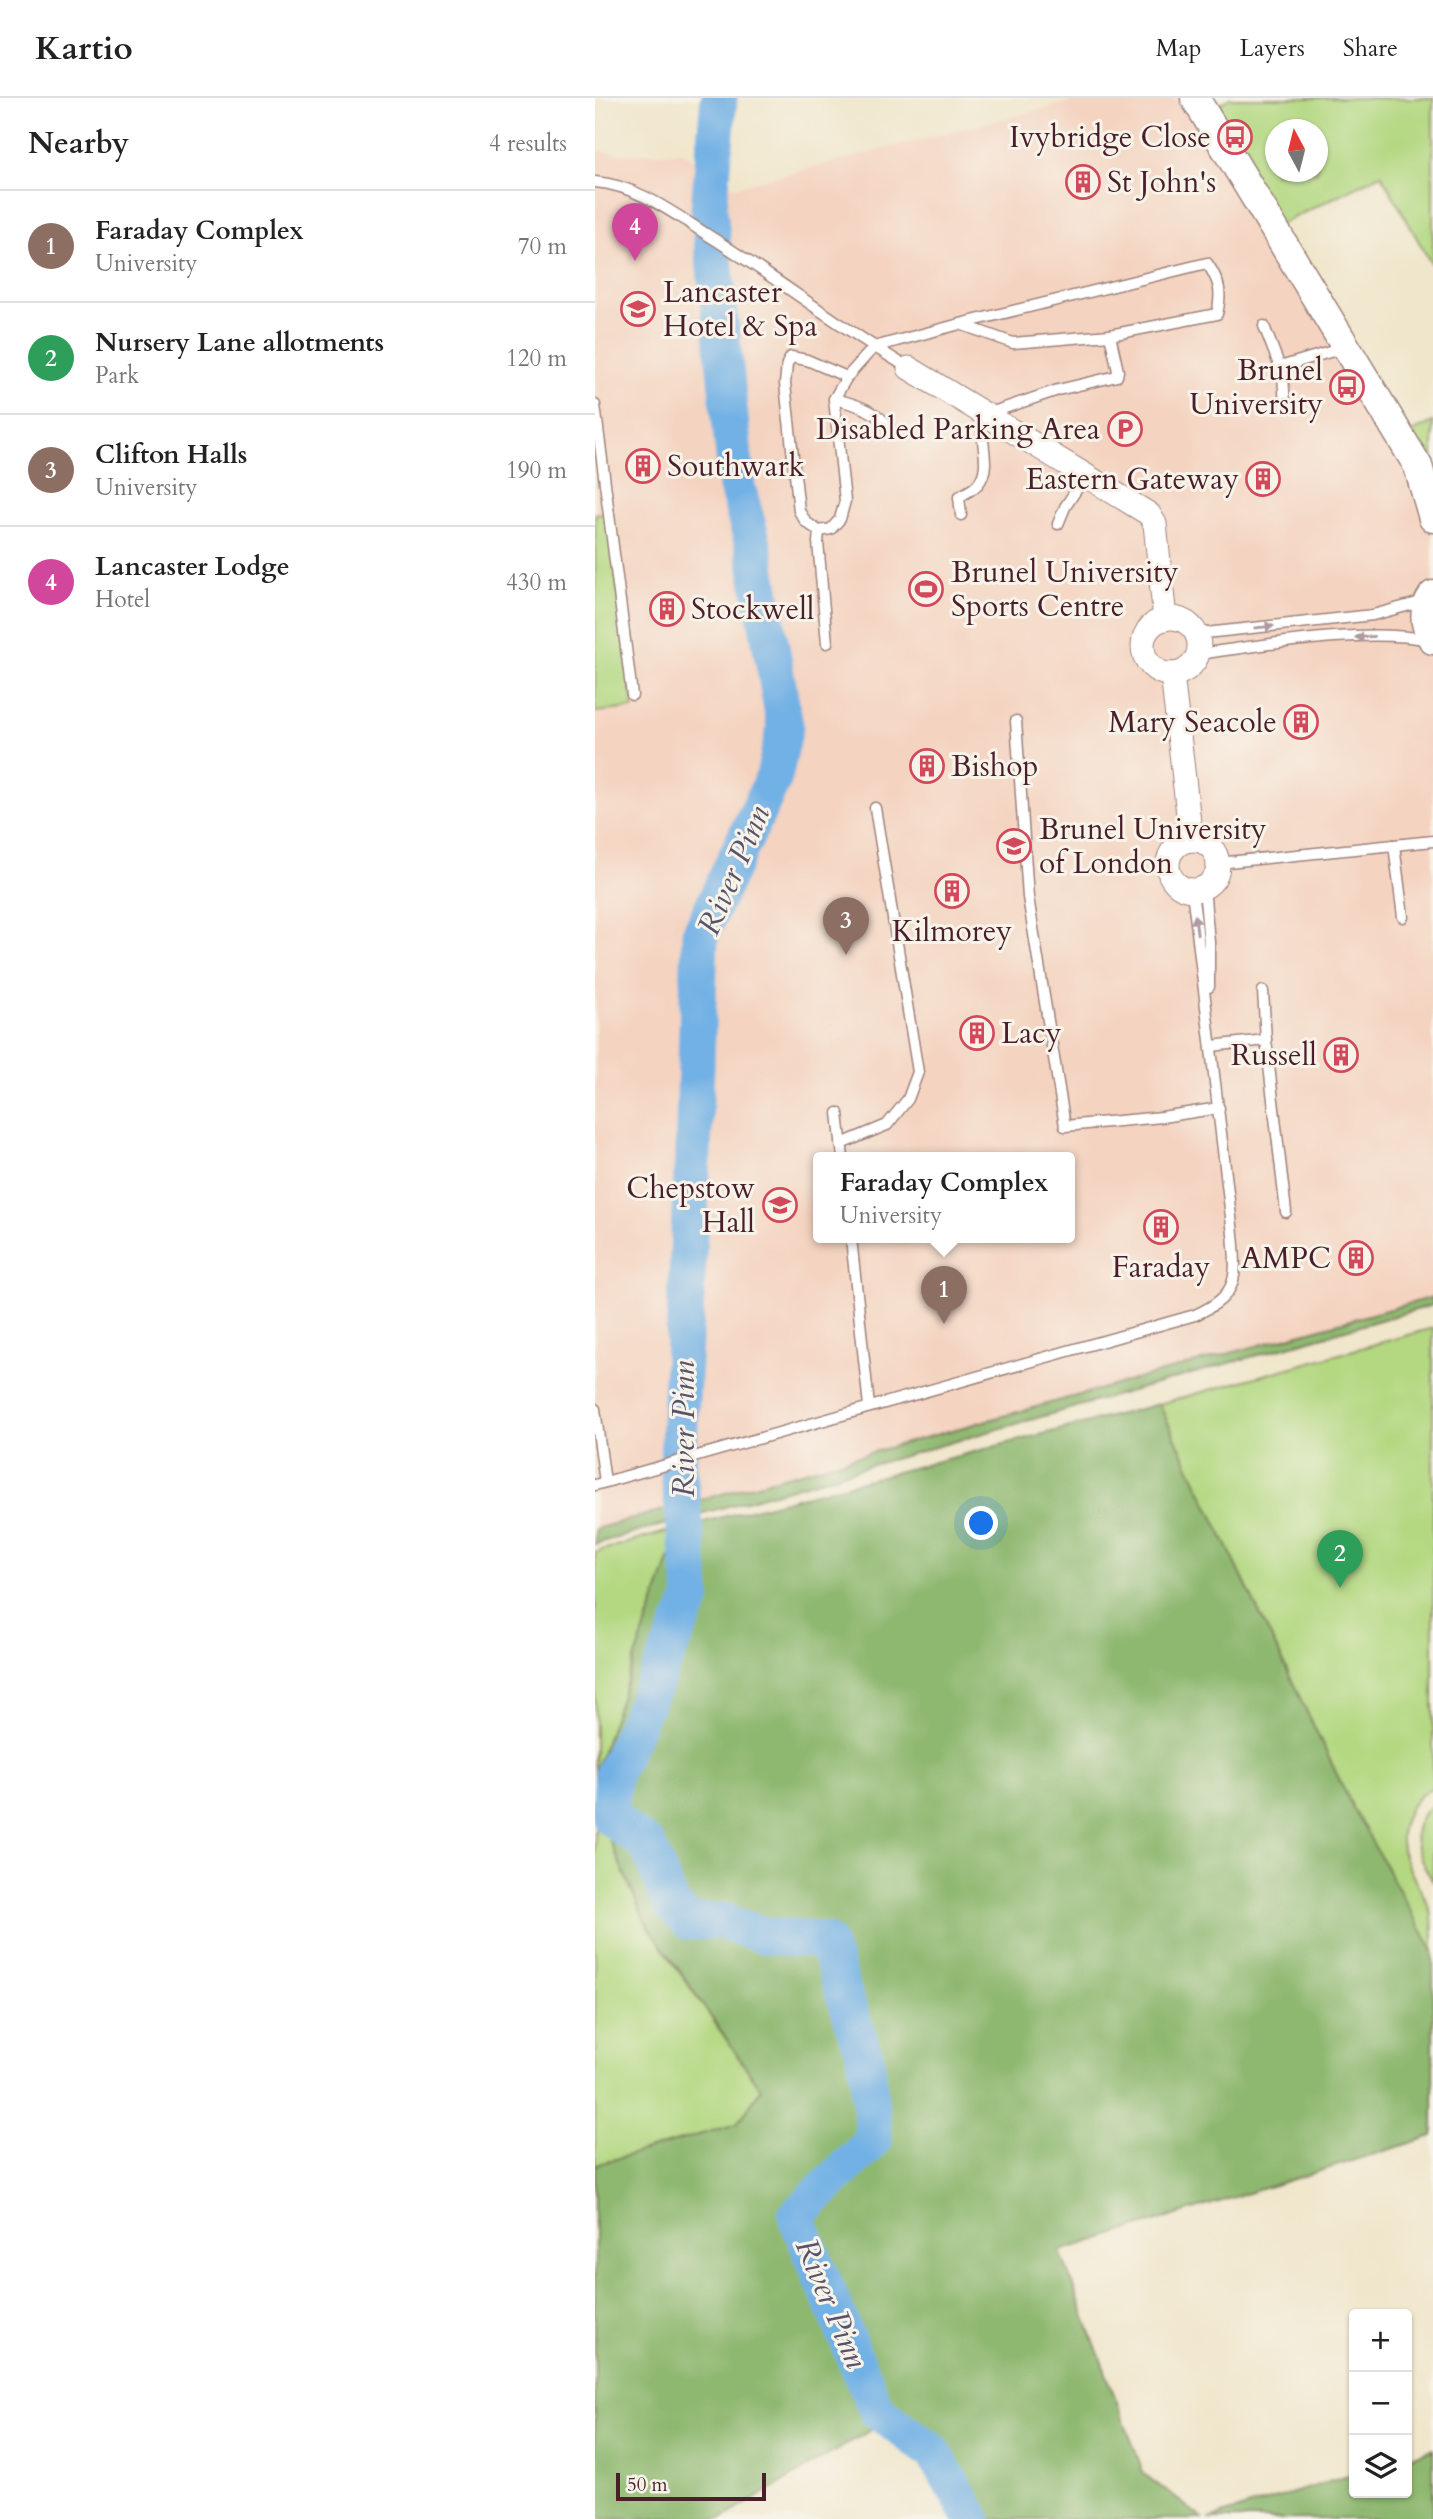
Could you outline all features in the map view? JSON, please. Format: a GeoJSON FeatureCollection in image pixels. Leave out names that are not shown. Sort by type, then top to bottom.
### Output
{"type":"FeatureCollection","features":[{"type":"Feature","properties":{"kind":"street"},"geometry":{"type":"LineString","coordinates":[[1195,98],[1418,466],[1433,518]]}},
{"type":"Feature","properties":{"kind":"street"},"geometry":{"type":"LineString","coordinates":[[909,368],[1149,514],[1155,524],[1165,619]]}},
{"type":"Feature","properties":{"kind":"street"},"geometry":{"type":"LineString","coordinates":[[1431,597],[1425,621],[1433,641]]}},
{"type":"Feature","properties":{"kind":"street"},"geometry":{"type":"LineString","coordinates":[[1165,619],[1183,621],[1191,626],[1197,644],[1188,668],[1172,674],[1154,669],[1147,662],[1142,648],[1149,628],[1165,619]]}},
{"type":"Feature","properties":{"kind":"street"},"geometry":{"type":"LineString","coordinates":[[1172,674],[1191,839]]}},
{"type":"Feature","properties":{"kind":"street"},"geometry":{"type":"LineString","coordinates":[[1191,839],[1213,849],[1218,863],[1216,873],[1196,889],[1174,882],[1167,862],[1173,849],[1183,841],[1191,839]]}},
{"type":"Feature","properties":{"kind":"lane"},"geometry":{"type":"LineString","coordinates":[[595,182],[621,186],[672,212],[909,368]]}},
{"type":"Feature","properties":{"kind":"lane"},"geometry":{"type":"LineString","coordinates":[[848,377],[807,360],[791,357],[787,364],[785,384],[799,511],[806,522],[819,531],[831,529],[840,519],[845,501],[834,399],[848,377],[874,347],[960,324],[1207,263],[1218,278],[1220,298],[1217,314],[1110,335],[1013,343],[960,324]]}},
{"type":"Feature","properties":{"kind":"lane"},"geometry":{"type":"LineString","coordinates":[[1264,326],[1283,375],[1285,406]]}},
{"type":"Feature","properties":{"kind":"lane"},"geometry":{"type":"LineString","coordinates":[[961,514],[960,497],[978,485],[986,467],[982,422],[987,414],[1058,390],[1117,376],[1110,335]]}},
{"type":"Feature","properties":{"kind":"lane"},"geometry":{"type":"LineString","coordinates":[[1280,367],[1345,345]]}},
{"type":"Feature","properties":{"kind":"lane"},"geometry":{"type":"LineString","coordinates":[[834,399],[850,403],[883,419],[888,428]]}},
{"type":"Feature","properties":{"kind":"lane"},"geometry":{"type":"LineString","coordinates":[[595,405],[632,695]]}},
{"type":"Feature","properties":{"kind":"lane"},"geometry":{"type":"LineString","coordinates":[[1058,524],[1065,507],[1086,475]]}},
{"type":"Feature","properties":{"kind":"lane"},"geometry":{"type":"LineString","coordinates":[[819,531],[827,643]]}},
{"type":"Feature","properties":{"kind":"lane"},"geometry":{"type":"LineString","coordinates":[[1197,644],[1373,615],[1431,597]]}},
{"type":"Feature","properties":{"kind":"lane"},"geometry":{"type":"LineString","coordinates":[[1197,644],[1412,637],[1433,641]]}},
{"type":"Feature","properties":{"kind":"lane"},"geometry":{"type":"LineString","coordinates":[[1016,721],[1028,897],[1065,1126],[1163,1117],[1219,1108]]}},
{"type":"Feature","properties":{"kind":"lane"},"geometry":{"type":"LineString","coordinates":[[841,1144],[887,1125],[908,1099],[918,1072],[875,808]]}},
{"type":"Feature","properties":{"kind":"lane"},"geometry":{"type":"LineString","coordinates":[[1218,863],[1433,841]]}},
{"type":"Feature","properties":{"kind":"lane"},"geometry":{"type":"LineString","coordinates":[[1394,845],[1403,917]]}},
{"type":"Feature","properties":{"kind":"lane"},"geometry":{"type":"LineString","coordinates":[[595,1409],[600,1484],[1195,1315],[1217,1304],[1228,1291],[1236,1271],[1207,1011],[1210,968],[1196,889]]}},
{"type":"Feature","properties":{"kind":"lane"},"geometry":{"type":"LineString","coordinates":[[1263,991],[1286,1212]]}},
{"type":"Feature","properties":{"kind":"lane"},"geometry":{"type":"LineString","coordinates":[[1211,1046],[1266,1040]]}},
{"type":"Feature","properties":{"kind":"lane"},"geometry":{"type":"LineString","coordinates":[[838,1114],[842,1152]]}},
{"type":"Feature","properties":{"kind":"lane"},"geometry":{"type":"LineString","coordinates":[[852,1243],[869,1406]]}},
{"type":"Feature","properties":{"kind":"shaded area","name":"Brunel University of London"},"geometry":{"type":"Polygon","coordinates":[[[1086,98],[1195,98],[1395,439],[1433,535],[1433,1297],[595,1529],[595,151],[629,154],[682,152],[735,187],[1086,98]]]}},
{"type":"Feature","properties":{"kind":"green space"},"geometry":{"type":"Polygon","coordinates":[[[1230,98],[1433,98],[1433,267],[1381,174],[1275,227],[1204,113],[1230,98]]]}},
{"type":"Feature","properties":{"kind":"green space"},"geometry":{"type":"Polygon","coordinates":[[[1433,422],[1433,504],[1395,440],[1433,422]]]}},
{"type":"Feature","properties":{"kind":"green space"},"geometry":{"type":"Polygon","coordinates":[[[608,512],[633,708],[595,712],[595,514],[608,512]]]}},
{"type":"Feature","properties":{"kind":"green space"},"geometry":{"type":"Polygon","coordinates":[[[1433,1297],[1433,1305],[595,1544],[595,1529],[1433,1297]]]}},
{"type":"Feature","properties":{"kind":"green space"},"geometry":{"type":"Polygon","coordinates":[[[1433,1328],[1433,1787],[1409,1809],[1402,1828],[1401,1841],[1408,1866],[1432,1915],[1433,1954],[1352,1806],[1159,1404],[1433,1328]]]}},
{"type":"Feature","properties":{"kind":"green space"},"geometry":{"type":"Polygon","coordinates":[[[1159,1404],[1352,1806],[1433,1951],[1433,2136],[1060,2251],[1144,2474],[1203,2519],[961,2519],[925,2461],[876,2427],[721,2519],[595,2519],[595,2165],[737,2124],[761,2089],[644,1919],[595,1806],[595,1773],[680,1528],[1159,1404]]]}},
{"type":"Feature","properties":{"kind":"green space"},"geometry":{"type":"Polygon","coordinates":[[[680,1528],[595,1773],[595,1552],[680,1528]]]}},
{"type":"Feature","properties":{"kind":"green space"},"geometry":{"type":"Polygon","coordinates":[[[1433,1805],[1433,1882],[1418,1852],[1415,1833],[1423,1814],[1433,1805]]]}},
{"type":"Feature","properties":{"kind":"green space"},"geometry":{"type":"Polygon","coordinates":[[[595,1806],[644,1919],[761,2089],[737,2124],[595,2165],[595,1806]]]}},
{"type":"Feature","properties":{"kind":"green space"},"geometry":{"type":"Polygon","coordinates":[[[1433,2449],[1433,2519],[1209,2519],[1349,2476],[1349,2498],[1412,2498],[1412,2456],[1433,2449]]]}},
{"type":"Feature","properties":{"kind":"waterway","name":"River Pinn"},"geometry":{"type":"LineString","coordinates":[[719,98],[709,208],[737,487],[753,544],[785,726],[774,777],[700,934],[678,1464],[693,1597],[613,1775],[610,1817],[648,1846],[671,1904],[689,1922],[722,1921],[766,1936],[826,1941],[867,2063],[874,2140],[796,2216],[877,2411],[933,2452],[973,2519]]}},
{"type":"Feature","properties":{"kind":"place","name":"Ivybridge Close"},"geometry":{"type":"Point","coordinates":[1235,137]}},
{"type":"Feature","properties":{"kind":"place","name":"St John's"},"geometry":{"type":"Point","coordinates":[1083,182]}},
{"type":"Feature","properties":{"kind":"place","name":"Lancaster Lodge"},"geometry":{"type":"Point","coordinates":[635,261]}},
{"type":"Feature","properties":{"kind":"place","name":"Lancaster Hotel & Spa"},"geometry":{"type":"Point","coordinates":[638,309]}},
{"type":"Feature","properties":{"kind":"place","name":"Brunel University"},"geometry":{"type":"Point","coordinates":[1347,387]}},
{"type":"Feature","properties":{"kind":"place","name":"Disabled Parking Area"},"geometry":{"type":"Point","coordinates":[1125,429]}},
{"type":"Feature","properties":{"kind":"place","name":"Southwark"},"geometry":{"type":"Point","coordinates":[643,466]}},
{"type":"Feature","properties":{"kind":"place","name":"Eastern Gateway"},"geometry":{"type":"Point","coordinates":[1263,479]}},
{"type":"Feature","properties":{"kind":"place","name":"Brunel University Sports Centre"},"geometry":{"type":"Point","coordinates":[926,589]}},
{"type":"Feature","properties":{"kind":"place","name":"Stockwell"},"geometry":{"type":"Point","coordinates":[667,609]}},
{"type":"Feature","properties":{"kind":"place","name":"Mary Seacole"},"geometry":{"type":"Point","coordinates":[1301,722]}},
{"type":"Feature","properties":{"kind":"place","name":"Bishop"},"geometry":{"type":"Point","coordinates":[927,766]}},
{"type":"Feature","properties":{"kind":"place","name":"Brunel University of London"},"geometry":{"type":"Point","coordinates":[1014,846]}},
{"type":"Feature","properties":{"kind":"place","name":"Kilmorey"},"geometry":{"type":"Point","coordinates":[952,891]}},
{"type":"Feature","properties":{"kind":"place","name":"Clifton Halls"},"geometry":{"type":"Point","coordinates":[846,955]}},
{"type":"Feature","properties":{"kind":"place","name":"Lacy"},"geometry":{"type":"Point","coordinates":[977,1033]}},
{"type":"Feature","properties":{"kind":"place","name":"Russell"},"geometry":{"type":"Point","coordinates":[1341,1055]}},
{"type":"Feature","properties":{"kind":"place","name":"Chepstow Hall"},"geometry":{"type":"Point","coordinates":[780,1205]}},
{"type":"Feature","properties":{"kind":"place","name":"Faraday"},"geometry":{"type":"Point","coordinates":[1161,1227]}},
{"type":"Feature","properties":{"kind":"place","name":"AMPC"},"geometry":{"type":"Point","coordinates":[1356,1258]}},
{"type":"Feature","properties":{"kind":"place","name":"Faraday Complex"},"geometry":{"type":"Point","coordinates":[944,1324]}},
{"type":"Feature","properties":{"kind":"place","name":"Nursery Lane allotments"},"geometry":{"type":"Point","coordinates":[1340,1588]}}]}
